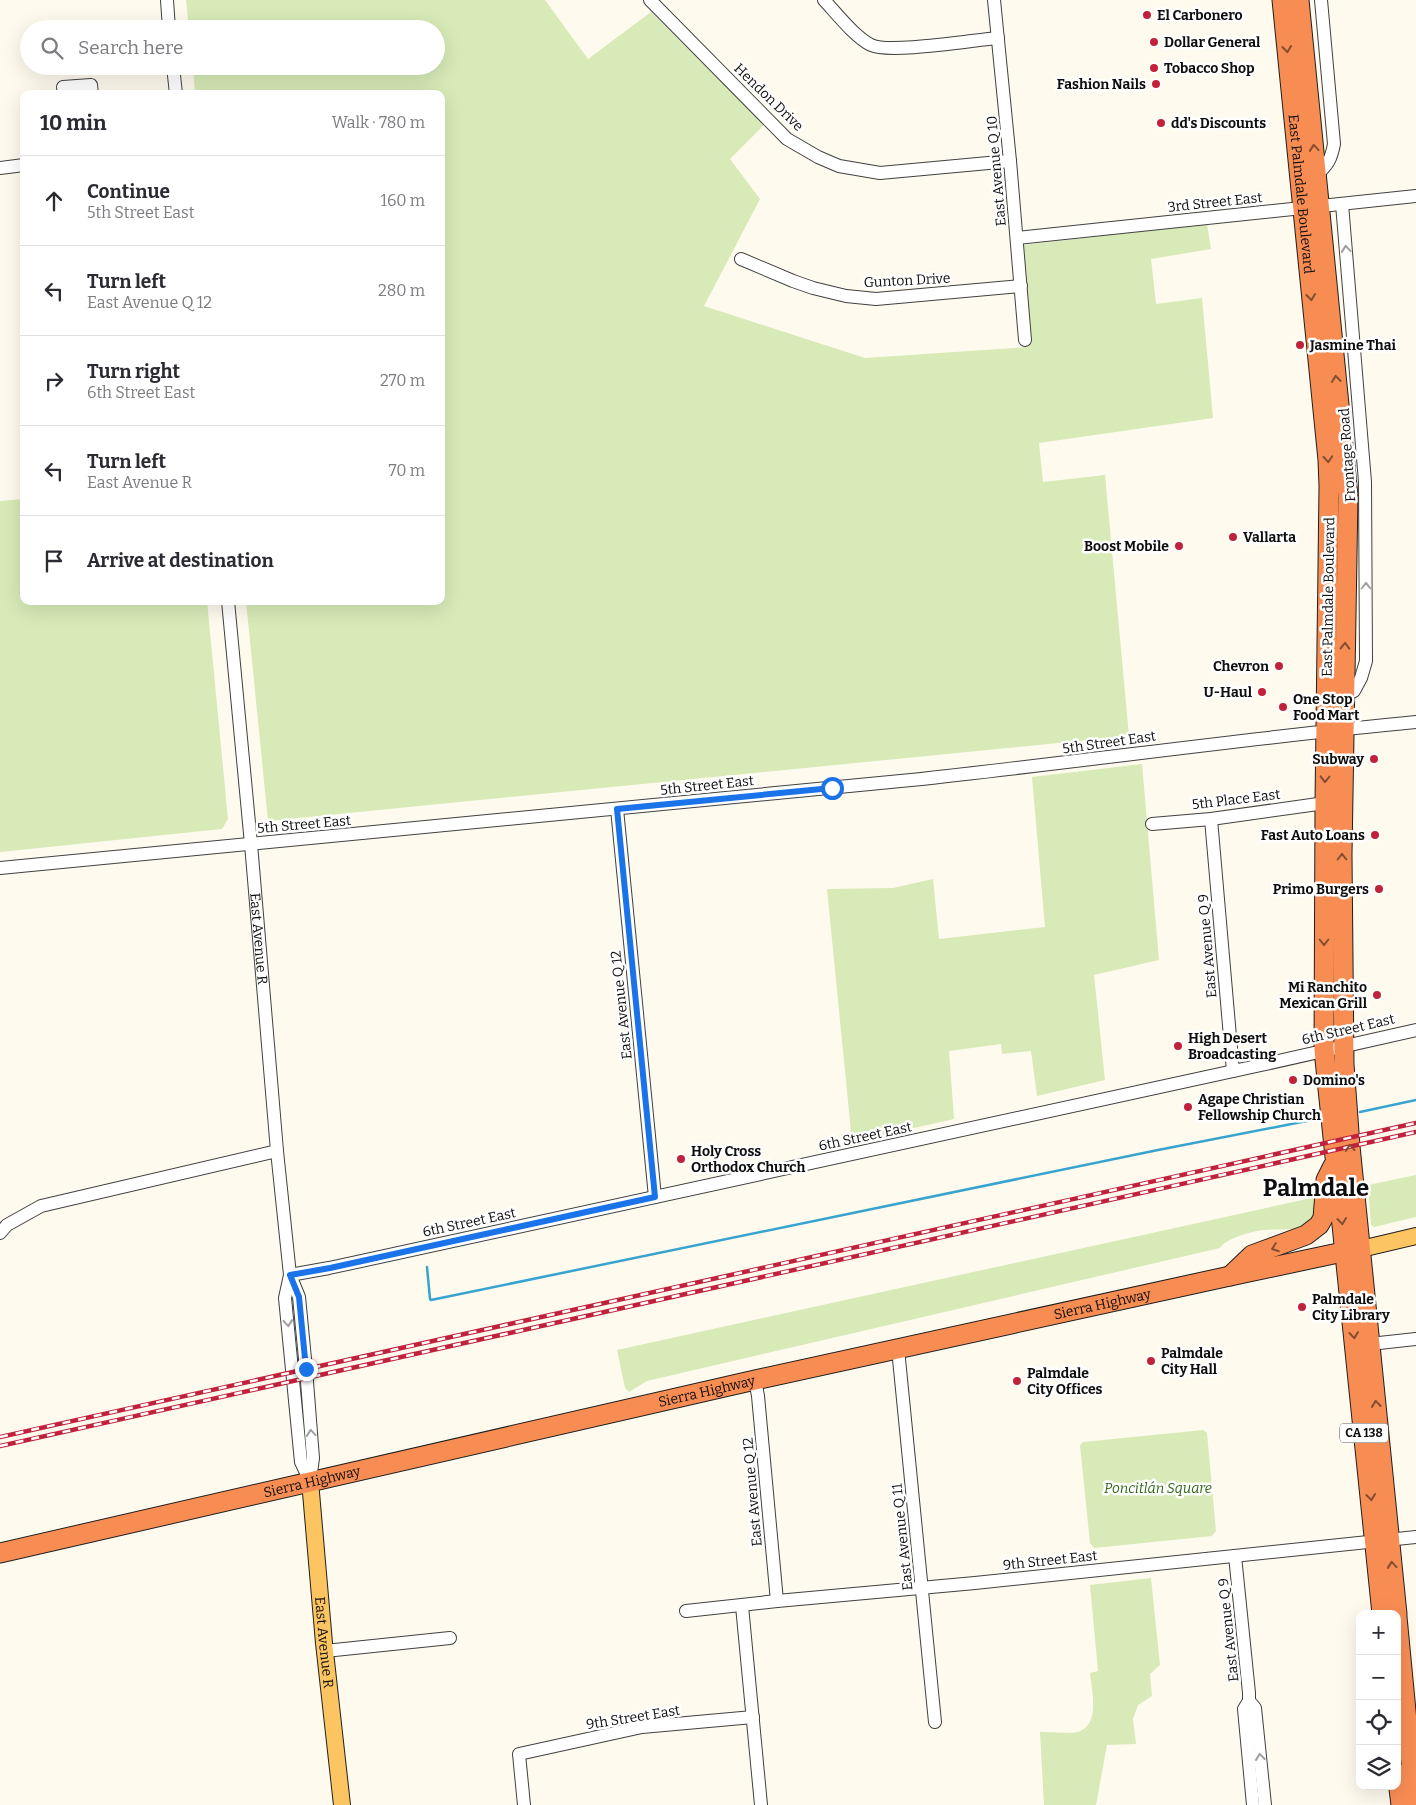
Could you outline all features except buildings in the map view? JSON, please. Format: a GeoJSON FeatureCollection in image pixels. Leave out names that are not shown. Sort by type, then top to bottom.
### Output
{"type":"FeatureCollection","features":[{"type":"Feature","properties":{"kind":"highway","name":"East Palmdale Boulevard"},"geometry":{"type":"LineString","coordinates":[[1282,0],[1348,496],[1344,695],[1335,730],[1325,803],[1324,1050],[1335,1160],[1370,1344],[1382,1540],[1382,1610]]}},
{"type":"Feature","properties":{"kind":"highway","name":"East Palmdale Boulevard"},"geometry":{"type":"LineString","coordinates":[[1299,0],[1316,176],[1311,208],[1328,460],[1343,1046],[1350,1138],[1353,1250],[1382,1540],[1396,1610]]}},
{"type":"Feature","properties":{"kind":"highway"},"geometry":{"type":"LineString","coordinates":[[1230,1276],[1252,1255],[1306,1235],[1319,1225],[1323,1218],[1326,1180],[1335,1160]]}},
{"type":"Feature","properties":{"kind":"highway","name":"Sierra Highway"},"geometry":{"type":"LineString","coordinates":[[0,1553],[755,1380],[1353,1250]]}},
{"type":"Feature","properties":{"kind":"highway","name":"East Palmdale Boulevard"},"geometry":{"type":"LineString","coordinates":[[1401,1655],[1415,1805]]}},
{"type":"Feature","properties":{"kind":"highway"},"geometry":{"type":"LineString","coordinates":[[1399,1790],[1401,1805]]}},
{"type":"Feature","properties":{"kind":"main road","name":"Sierra Highway"},"geometry":{"type":"LineString","coordinates":[[1353,1250],[1416,1236]]}},
{"type":"Feature","properties":{"kind":"main road","name":"East Avenue R"},"geometry":{"type":"LineString","coordinates":[[310,1481],[325,1651],[342,1805]]}},
{"type":"Feature","properties":{"kind":"street"},"geometry":{"type":"LineString","coordinates":[[167,0],[169,20]]}},
{"type":"Feature","properties":{"kind":"street","name":"Hendon Drive"},"geometry":{"type":"LineString","coordinates":[[650,0],[786,139],[818,157],[839,166],[880,173],[1010,161]]}},
{"type":"Feature","properties":{"kind":"street"},"geometry":{"type":"LineString","coordinates":[[824,0],[860,38],[872,46],[893,49],[998,38]]}},
{"type":"Feature","properties":{"kind":"street","name":"East Avenue Q 10"},"geometry":{"type":"LineString","coordinates":[[994,0],[1025,340]]}},
{"type":"Feature","properties":{"kind":"street"},"geometry":{"type":"LineString","coordinates":[[1316,176],[1328,164],[1332,156],[1334,144],[1321,0]]}},
{"type":"Feature","properties":{"kind":"street"},"geometry":{"type":"LineString","coordinates":[[174,75],[176,90]]}},
{"type":"Feature","properties":{"kind":"street"},"geometry":{"type":"LineString","coordinates":[[63,90],[63,87],[91,85],[92,90]]}},
{"type":"Feature","properties":{"kind":"street"},"geometry":{"type":"LineString","coordinates":[[0,168],[20,166]]}},
{"type":"Feature","properties":{"kind":"street","name":"3rd Street East"},"geometry":{"type":"LineString","coordinates":[[1016,238],[1416,196]]}},
{"type":"Feature","properties":{"kind":"street","name":"Frontage Road"},"geometry":{"type":"LineString","coordinates":[[1342,204],[1365,482],[1366,547],[1366,661],[1361,678],[1354,691],[1344,695]]}},
{"type":"Feature","properties":{"kind":"street","name":"Gunton Drive"},"geometry":{"type":"LineString","coordinates":[[741,259],[793,282],[813,288],[846,296],[876,299],[1021,286]]}},
{"type":"Feature","properties":{"kind":"street","name":"East Avenue R"},"geometry":{"type":"LineString","coordinates":[[228,605],[277,1151],[290,1275],[285,1298],[295,1408],[301,1462],[310,1481]]}},
{"type":"Feature","properties":{"kind":"street","name":"5th Street East"},"geometry":{"type":"LineString","coordinates":[[0,868],[617,809],[1017,768],[1416,722]]}},
{"type":"Feature","properties":{"kind":"street","name":"5th Place East"},"geometry":{"type":"LineString","coordinates":[[1152,824],[1211,819],[1325,803]]}},
{"type":"Feature","properties":{"kind":"street","name":"East Avenue Q 12"},"geometry":{"type":"LineString","coordinates":[[617,809],[655,1197]]}},
{"type":"Feature","properties":{"kind":"street","name":"East Avenue Q 9"},"geometry":{"type":"LineString","coordinates":[[1211,819],[1233,1071]]}},
{"type":"Feature","properties":{"kind":"street","name":"6th Street East"},"geometry":{"type":"LineString","coordinates":[[290,1275],[330,1268],[1416,1030]]}},
{"type":"Feature","properties":{"kind":"street"},"geometry":{"type":"LineString","coordinates":[[0,1233],[7,1225],[42,1206],[277,1151]]}},
{"type":"Feature","properties":{"kind":"street"},"geometry":{"type":"LineString","coordinates":[[1370,1344],[1416,1339]]}},
{"type":"Feature","properties":{"kind":"street","name":"East Avenue Q 11"},"geometry":{"type":"LineString","coordinates":[[898,1349],[935,1722]]}},
{"type":"Feature","properties":{"kind":"street","name":"East Avenue Q 12"},"geometry":{"type":"LineString","coordinates":[[755,1380],[777,1601]]}},
{"type":"Feature","properties":{"kind":"street","name":"9th Street East"},"geometry":{"type":"LineString","coordinates":[[686,1611],[1416,1537]]}},
{"type":"Feature","properties":{"kind":"street","name":"East Avenue Q 9"},"geometry":{"type":"LineString","coordinates":[[1236,1556],[1249,1700],[1255,1708],[1265,1805]]}},
{"type":"Feature","properties":{"kind":"street"},"geometry":{"type":"LineString","coordinates":[[742,1606],[762,1805]]}},
{"type":"Feature","properties":{"kind":"street"},"geometry":{"type":"LineString","coordinates":[[325,1651],[450,1638]]}},
{"type":"Feature","properties":{"kind":"street","name":"East Avenue Q 9"},"geometry":{"type":"LineString","coordinates":[[1249,1700],[1244,1709],[1253,1805]]}},
{"type":"Feature","properties":{"kind":"street","name":"9th Street East"},"geometry":{"type":"LineString","coordinates":[[524,1805],[519,1754],[642,1727],[753,1717]]}},
{"type":"Feature","properties":{"kind":"green space"},"geometry":{"type":"Polygon","coordinates":[[[186,0],[545,0],[588,59],[651,12],[764,125],[730,159],[760,199],[704,306],[865,358],[1029,347],[1023,245],[1207,224],[1211,249],[1151,259],[1156,304],[1202,298],[1213,418],[1039,443],[1043,482],[1105,475],[1129,736],[268,821],[246,605],[445,605],[445,90],[195,90],[194,75],[445,75],[445,20],[188,20],[186,0]]]}},
{"type":"Feature","properties":{"kind":"green space"},"geometry":{"type":"Polygon","coordinates":[[[20,499],[20,605],[207,605],[228,819],[222,829],[0,852],[0,501],[20,499]]]}},
{"type":"Feature","properties":{"kind":"green space"},"geometry":{"type":"Polygon","coordinates":[[[1142,764],[1159,960],[1094,975],[1105,1080],[1037,1096],[1031,1051],[1002,1054],[1001,1044],[949,1051],[954,1119],[852,1142],[827,889],[893,888],[933,879],[939,939],[1045,927],[1032,777],[1142,764]]]}},
{"type":"Feature","properties":{"kind":"green space"},"geometry":{"type":"Polygon","coordinates":[[[1416,1175],[1416,1217],[1374,1227],[1371,1225],[1368,1185],[1416,1175]]]}},
{"type":"Feature","properties":{"kind":"green space"},"geometry":{"type":"Polygon","coordinates":[[[1316,1197],[1316,1211],[1307,1224],[1298,1228],[1252,1232],[1227,1242],[1220,1248],[647,1381],[629,1392],[625,1388],[617,1350],[1316,1197]]]}},
{"type":"Feature","properties":{"kind":"green space","name":"Poncitlán Square"},"geometry":{"type":"Polygon","coordinates":[[[1203,1430],[1207,1433],[1216,1531],[1212,1536],[1094,1548],[1090,1543],[1080,1445],[1083,1442],[1203,1430]]]}},
{"type":"Feature","properties":{"kind":"green space"},"geometry":{"type":"Polygon","coordinates":[[[1151,1578],[1160,1665],[1150,1674],[1152,1696],[1138,1705],[1133,1719],[1136,1744],[1107,1745],[1096,1805],[1044,1805],[1040,1732],[1072,1733],[1081,1730],[1088,1725],[1093,1709],[1090,1673],[1098,1671],[1090,1585],[1151,1578]]]}},
{"type":"Feature","properties":{"kind":"waterway"},"geometry":{"type":"LineString","coordinates":[[1360,1112],[1416,1100]]}},
{"type":"Feature","properties":{"kind":"waterway"},"geometry":{"type":"LineString","coordinates":[[427,1267],[431,1300],[1317,1119]]}},
{"type":"Feature","properties":{"kind":"railway"},"geometry":{"type":"LineString","coordinates":[[0,1437],[1416,1123]]}},
{"type":"Feature","properties":{"kind":"railway"},"geometry":{"type":"LineString","coordinates":[[0,1446],[1416,1132]]}},
{"type":"Feature","properties":{"kind":"place","name":"El Carbonero"},"geometry":{"type":"Point","coordinates":[1147,15]}},
{"type":"Feature","properties":{"kind":"place","name":"Dollar General"},"geometry":{"type":"Point","coordinates":[1154,42]}},
{"type":"Feature","properties":{"kind":"place","name":"Tobacco Shop"},"geometry":{"type":"Point","coordinates":[1154,68]}},
{"type":"Feature","properties":{"kind":"place","name":"Fashion Nails"},"geometry":{"type":"Point","coordinates":[1156,84]}},
{"type":"Feature","properties":{"kind":"place","name":"dd's Discounts"},"geometry":{"type":"Point","coordinates":[1161,123]}},
{"type":"Feature","properties":{"kind":"place","name":"Jasmine Thai"},"geometry":{"type":"Point","coordinates":[1300,345]}},
{"type":"Feature","properties":{"kind":"place","name":"Vallarta"},"geometry":{"type":"Point","coordinates":[1233,537]}},
{"type":"Feature","properties":{"kind":"place","name":"Boost Mobile"},"geometry":{"type":"Point","coordinates":[1179,546]}},
{"type":"Feature","properties":{"kind":"place","name":"Chevron"},"geometry":{"type":"Point","coordinates":[1279,666]}},
{"type":"Feature","properties":{"kind":"place","name":"U-Haul"},"geometry":{"type":"Point","coordinates":[1262,692]}},
{"type":"Feature","properties":{"kind":"place","name":"One Stop Food Mart"},"geometry":{"type":"Point","coordinates":[1283,707]}},
{"type":"Feature","properties":{"kind":"place","name":"Subway"},"geometry":{"type":"Point","coordinates":[1374,759]}},
{"type":"Feature","properties":{"kind":"place","name":"Fast Auto Loans"},"geometry":{"type":"Point","coordinates":[1375,835]}},
{"type":"Feature","properties":{"kind":"place","name":"Primo Burgers"},"geometry":{"type":"Point","coordinates":[1379,889]}},
{"type":"Feature","properties":{"kind":"place","name":"Mi Ranchito Mexican Grill"},"geometry":{"type":"Point","coordinates":[1377,995]}},
{"type":"Feature","properties":{"kind":"place","name":"High Desert Broadcasting"},"geometry":{"type":"Point","coordinates":[1178,1046]}},
{"type":"Feature","properties":{"kind":"place","name":"Domino's"},"geometry":{"type":"Point","coordinates":[1293,1080]}},
{"type":"Feature","properties":{"kind":"place","name":"Agape Christian Fellowship Church"},"geometry":{"type":"Point","coordinates":[1188,1107]}},
{"type":"Feature","properties":{"kind":"place","name":"Holy Cross Orthodox Church"},"geometry":{"type":"Point","coordinates":[681,1159]}},
{"type":"Feature","properties":{"kind":"place","name":"Palmdale City Library"},"geometry":{"type":"Point","coordinates":[1302,1307]}},
{"type":"Feature","properties":{"kind":"place","name":"Palmdale City Hall"},"geometry":{"type":"Point","coordinates":[1151,1361]}},
{"type":"Feature","properties":{"kind":"place","name":"Palmdale City Offices"},"geometry":{"type":"Point","coordinates":[1017,1381]}},
{"type":"Feature","properties":{"kind":"district","name":"Palmdale"},"geometry":{"type":"Point","coordinates":[1316,1188]}},
{"type":"Feature","properties":{"kind":"route"},"geometry":{"type":"LineString","coordinates":[[306,1369],[299,1297],[290,1275],[330,1268],[655,1197],[617,809],[832,788]]}}]}
